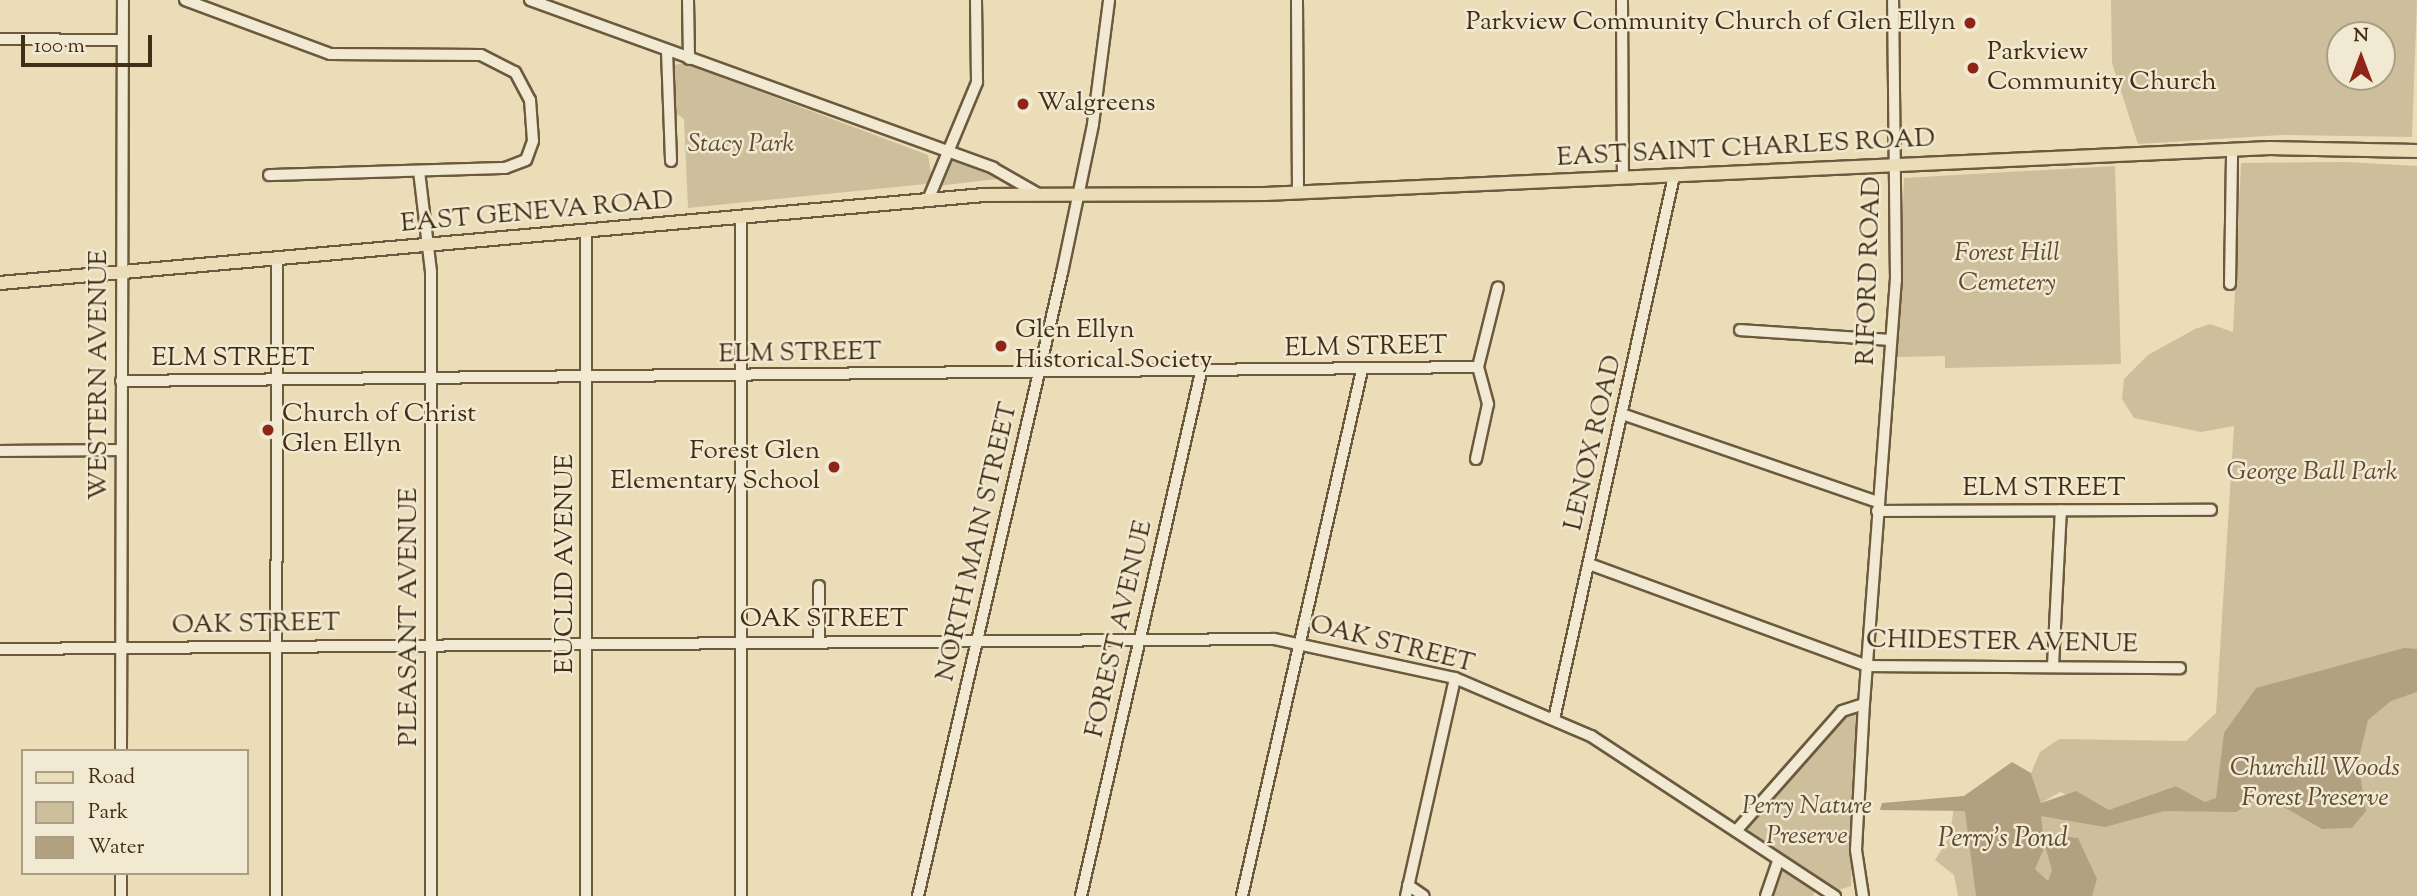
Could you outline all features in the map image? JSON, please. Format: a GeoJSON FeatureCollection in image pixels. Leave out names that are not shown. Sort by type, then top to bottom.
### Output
{"type":"FeatureCollection","features":[{"type":"Feature","properties":{"kind":"main road","name":"EAST SAINT CHARLES ROAD"},"geometry":{"type":"LineString","coordinates":[[1077,197],[1298,192],[2232,150],[2417,151]]}},
{"type":"Feature","properties":{"kind":"main road","name":"EAST GENEVA ROAD"},"geometry":{"type":"LineString","coordinates":[[0,283],[928,200],[1040,195],[1077,197]]}},
{"type":"Feature","properties":{"kind":"street","name":"WESTERN AVENUE"},"geometry":{"type":"LineString","coordinates":[[121,749],[123,0]]}},
{"type":"Feature","properties":{"kind":"street"},"geometry":{"type":"LineString","coordinates":[[185,0],[331,54],[471,53],[515,72],[532,108],[526,160],[505,168],[269,174]]}},
{"type":"Feature","properties":{"kind":"street"},"geometry":{"type":"LineString","coordinates":[[530,0],[1009,174],[1040,195]]}},
{"type":"Feature","properties":{"kind":"street"},"geometry":{"type":"LineString","coordinates":[[688,0],[689,59]]}},
{"type":"Feature","properties":{"kind":"street"},"geometry":{"type":"LineString","coordinates":[[928,200],[978,77],[976,0]]}},
{"type":"Feature","properties":{"kind":"street","name":"NORTH MAIN STREET"},"geometry":{"type":"LineString","coordinates":[[918,896],[1077,197],[1109,0]]}},
{"type":"Feature","properties":{"kind":"street"},"geometry":{"type":"LineString","coordinates":[[1297,0],[1298,192]]}},
{"type":"Feature","properties":{"kind":"street"},"geometry":{"type":"LineString","coordinates":[[1622,0],[1623,178]]}},
{"type":"Feature","properties":{"kind":"street","name":"RIFORD ROAD"},"geometry":{"type":"LineString","coordinates":[[1867,666],[1890,340],[1895,165],[1893,0]]}},
{"type":"Feature","properties":{"kind":"street"},"geometry":{"type":"LineString","coordinates":[[0,39],[122,40]]}},
{"type":"Feature","properties":{"kind":"street"},"geometry":{"type":"LineString","coordinates":[[667,51],[671,161]]}},
{"type":"Feature","properties":{"kind":"street"},"geometry":{"type":"LineString","coordinates":[[2230,284],[2232,150]]}},
{"type":"Feature","properties":{"kind":"street","name":"PLEASANT AVENUE"},"geometry":{"type":"LineString","coordinates":[[419,171],[430,245],[431,896]]}},
{"type":"Feature","properties":{"kind":"street","name":"LENOX ROAD"},"geometry":{"type":"LineString","coordinates":[[1554,719],[1674,176]]}},
{"type":"Feature","properties":{"kind":"street"},"geometry":{"type":"LineString","coordinates":[[741,218],[741,896]]}},
{"type":"Feature","properties":{"kind":"street","name":"EUCLID AVENUE"},"geometry":{"type":"LineString","coordinates":[[586,232],[586,896]]}},
{"type":"Feature","properties":{"kind":"street"},"geometry":{"type":"LineString","coordinates":[[276,896],[277,258]]}},
{"type":"Feature","properties":{"kind":"street"},"geometry":{"type":"LineString","coordinates":[[1476,459],[1488,404],[1478,367],[1498,287]]}},
{"type":"Feature","properties":{"kind":"street"},"geometry":{"type":"LineString","coordinates":[[1740,330],[1890,340]]}},
{"type":"Feature","properties":{"kind":"street","name":"ELM STREET"},"geometry":{"type":"LineString","coordinates":[[121,381],[1201,372],[1478,367]]}},
{"type":"Feature","properties":{"kind":"street"},"geometry":{"type":"LineString","coordinates":[[1242,896],[1362,370]]}},
{"type":"Feature","properties":{"kind":"street","name":"FOREST AVENUE"},"geometry":{"type":"LineString","coordinates":[[1081,896],[1201,372]]}},
{"type":"Feature","properties":{"kind":"street","name":"ELM STREET"},"geometry":{"type":"LineString","coordinates":[[1622,414],[1877,506],[2211,510]]}},
{"type":"Feature","properties":{"kind":"street"},"geometry":{"type":"LineString","coordinates":[[0,451],[120,450]]}},
{"type":"Feature","properties":{"kind":"street"},"geometry":{"type":"LineString","coordinates":[[2053,666],[2061,510]]}},
{"type":"Feature","properties":{"kind":"street","name":"CHIDESTER AVENUE"},"geometry":{"type":"LineString","coordinates":[[1589,564],[1867,666],[2180,668]]}},
{"type":"Feature","properties":{"kind":"street"},"geometry":{"type":"LineString","coordinates":[[819,586],[820,641]]}},
{"type":"Feature","properties":{"kind":"street","name":"OAK STREET"},"geometry":{"type":"LineString","coordinates":[[0,649],[976,639],[1300,643],[1455,678],[1591,736],[1736,831],[1813,891],[1835,896]]}},
{"type":"Feature","properties":{"kind":"street"},"geometry":{"type":"LineString","coordinates":[[1863,896],[1856,850],[1867,666]]}},
{"type":"Feature","properties":{"kind":"street"},"geometry":{"type":"LineString","coordinates":[[1424,896],[1407,891],[1455,678]]}},
{"type":"Feature","properties":{"kind":"street"},"geometry":{"type":"LineString","coordinates":[[1736,831],[1842,711],[1864,704]]}},
{"type":"Feature","properties":{"kind":"street"},"geometry":{"type":"LineString","coordinates":[[1766,896],[1778,862]]}},
{"type":"Feature","properties":{"kind":"street"},"geometry":{"type":"LineString","coordinates":[[121,875],[121,896]]}},
{"type":"Feature","properties":{"kind":"green space"},"geometry":{"type":"Polygon","coordinates":[[[2111,0],[2417,0],[2412,137],[2282,135],[2138,144],[2112,63],[2111,0]]]}},
{"type":"Feature","properties":{"kind":"green space","name":"Stacy Park"},"geometry":{"type":"Polygon","coordinates":[[[684,63],[928,155],[932,178],[926,184],[688,208],[684,119],[673,111],[674,65],[684,63]]]}},
{"type":"Feature","properties":{"kind":"green space"},"geometry":{"type":"Polygon","coordinates":[[[951,157],[1004,176],[1004,178],[938,186],[951,157]]]}},
{"type":"Feature","properties":{"kind":"green space","name":"Churchill Woods Forest Preserve"},"geometry":{"type":"Polygon","coordinates":[[[2347,162],[2417,166],[2417,896],[1958,896],[1954,875],[1935,860],[1949,838],[1954,808],[2053,809],[2084,820],[2205,802],[2176,786],[2109,811],[2060,792],[2041,803],[2031,773],[2040,752],[2059,739],[2186,741],[2216,713],[2234,426],[2201,432],[2134,418],[2122,399],[2124,379],[2148,355],[2195,329],[2210,324],[2233,332],[2241,163],[2347,162]]]}},
{"type":"Feature","properties":{"kind":"green space","name":"Forest Hill Cemetery"},"geometry":{"type":"Polygon","coordinates":[[[2115,166],[2121,364],[1945,368],[1945,356],[1897,357],[1904,178],[2115,166]]]}},
{"type":"Feature","properties":{"kind":"green space","name":"Perry Nature Preserve"},"geometry":{"type":"Polygon","coordinates":[[[1856,712],[1851,886],[1839,890],[1819,881],[1813,896],[1762,896],[1777,854],[1750,836],[1748,825],[1847,713],[1856,712]]]}},
{"type":"Feature","properties":{"kind":"water","name":"Perry's Pond"},"geometry":{"type":"Polygon","coordinates":[[[2404,648],[2417,649],[2417,692],[2391,701],[2368,720],[2358,762],[2366,811],[2352,828],[2322,829],[2263,795],[2236,812],[2164,811],[2105,827],[2041,816],[2043,834],[2078,838],[2097,879],[2092,896],[1976,896],[1965,811],[1880,810],[1882,803],[1964,796],[2012,762],[2031,773],[2041,803],[2076,791],[2109,810],[2176,786],[2205,802],[2216,798],[2224,733],[2256,688],[2404,648]],[[2045,846],[2035,869],[2048,881],[2052,870],[2045,846]]]}},
{"type":"Feature","properties":{"kind":"place","name":"Parkview Community Church of Glen Ellyn"},"geometry":{"type":"Point","coordinates":[1970,23]}},
{"type":"Feature","properties":{"kind":"place","name":"Parkview Community Church"},"geometry":{"type":"Point","coordinates":[1973,68]}},
{"type":"Feature","properties":{"kind":"place","name":"Walgreens"},"geometry":{"type":"Point","coordinates":[1023,104]}},
{"type":"Feature","properties":{"kind":"place","name":"Glen Ellyn Historical Society"},"geometry":{"type":"Point","coordinates":[1001,346]}},
{"type":"Feature","properties":{"kind":"place","name":"Church of Christ Glen Ellyn"},"geometry":{"type":"Point","coordinates":[268,430]}},
{"type":"Feature","properties":{"kind":"place","name":"Forest Glen Elementary School"},"geometry":{"type":"Point","coordinates":[834,467]}},
{"type":"Feature","properties":{"kind":"park label","name":"George Ball Park"},"geometry":{"type":"Point","coordinates":[2312,473]}}]}
